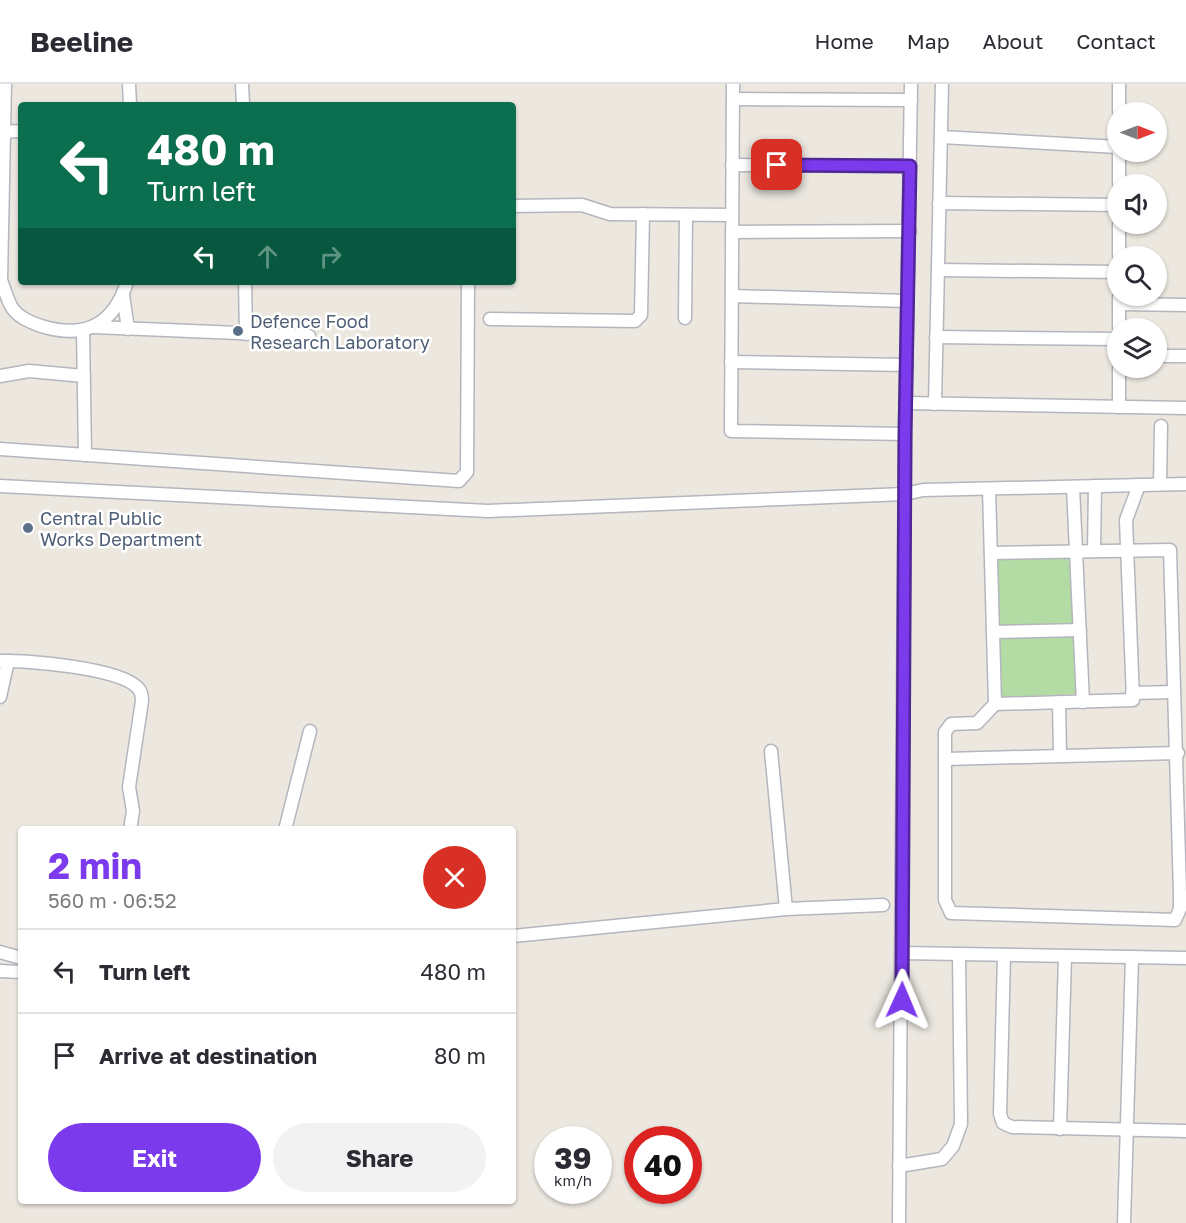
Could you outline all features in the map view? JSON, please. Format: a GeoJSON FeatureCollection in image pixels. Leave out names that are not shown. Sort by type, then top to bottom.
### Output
{"type":"FeatureCollection","features":[{"type":"Feature","properties":{"kind":"street"},"geometry":{"type":"LineString","coordinates":[[5,84],[2,132],[1,280],[12,307],[28,322],[75,332],[88,329],[128,329],[309,336]]}},
{"type":"Feature","properties":{"kind":"street"},"geometry":{"type":"LineString","coordinates":[[129,84],[130,102]]}},
{"type":"Feature","properties":{"kind":"street"},"geometry":{"type":"LineString","coordinates":[[243,84],[243,102]]}},
{"type":"Feature","properties":{"kind":"street"},"geometry":{"type":"LineString","coordinates":[[733,84],[731,431],[905,434]]}},
{"type":"Feature","properties":{"kind":"street"},"geometry":{"type":"LineString","coordinates":[[899,1223],[905,403],[911,84]]}},
{"type":"Feature","properties":{"kind":"street"},"geometry":{"type":"LineString","coordinates":[[935,404],[942,84]]}},
{"type":"Feature","properties":{"kind":"street"},"geometry":{"type":"LineString","coordinates":[[1119,84],[1119,102]]}},
{"type":"Feature","properties":{"kind":"street"},"geometry":{"type":"LineString","coordinates":[[733,99],[910,100]]}},
{"type":"Feature","properties":{"kind":"street"},"geometry":{"type":"LineString","coordinates":[[2,132],[18,131]]}},
{"type":"Feature","properties":{"kind":"street"},"geometry":{"type":"LineString","coordinates":[[941,136],[1107,146]]}},
{"type":"Feature","properties":{"kind":"street"},"geometry":{"type":"LineString","coordinates":[[732,165],[910,166]]}},
{"type":"Feature","properties":{"kind":"street"},"geometry":{"type":"LineString","coordinates":[[939,202],[1107,205]]}},
{"type":"Feature","properties":{"kind":"street"},"geometry":{"type":"LineString","coordinates":[[516,206],[582,205],[610,214],[732,215]]}},
{"type":"Feature","properties":{"kind":"street"},"geometry":{"type":"LineString","coordinates":[[490,319],[635,321],[641,315],[643,214]]}},
{"type":"Feature","properties":{"kind":"street"},"geometry":{"type":"LineString","coordinates":[[685,318],[686,215]]}},
{"type":"Feature","properties":{"kind":"street"},"geometry":{"type":"LineString","coordinates":[[732,232],[910,231]]}},
{"type":"Feature","properties":{"kind":"street"},"geometry":{"type":"LineString","coordinates":[[938,270],[1107,272]]}},
{"type":"Feature","properties":{"kind":"street"},"geometry":{"type":"LineString","coordinates":[[88,329],[111,314],[123,295],[126,285]]}},
{"type":"Feature","properties":{"kind":"street"},"geometry":{"type":"LineString","coordinates":[[245,285],[246,334]]}},
{"type":"Feature","properties":{"kind":"street"},"geometry":{"type":"LineString","coordinates":[[0,449],[459,481],[467,472],[468,285]]}},
{"type":"Feature","properties":{"kind":"street"},"geometry":{"type":"LineString","coordinates":[[123,295],[128,329]]}},
{"type":"Feature","properties":{"kind":"street"},"geometry":{"type":"LineString","coordinates":[[732,296],[907,300]]}},
{"type":"Feature","properties":{"kind":"street"},"geometry":{"type":"LineString","coordinates":[[1167,304],[1186,305]]}},
{"type":"Feature","properties":{"kind":"street"},"geometry":{"type":"LineString","coordinates":[[85,454],[84,376],[88,329]]}},
{"type":"Feature","properties":{"kind":"street"},"geometry":{"type":"LineString","coordinates":[[936,336],[1107,339]]}},
{"type":"Feature","properties":{"kind":"street"},"geometry":{"type":"LineString","coordinates":[[1167,356],[1186,356]]}},
{"type":"Feature","properties":{"kind":"street"},"geometry":{"type":"LineString","coordinates":[[731,362],[907,365]]}},
{"type":"Feature","properties":{"kind":"street"},"geometry":{"type":"LineString","coordinates":[[0,376],[29,371],[84,376]]}},
{"type":"Feature","properties":{"kind":"street"},"geometry":{"type":"LineString","coordinates":[[1119,378],[1119,407]]}},
{"type":"Feature","properties":{"kind":"street"},"geometry":{"type":"LineString","coordinates":[[905,403],[1186,408]]}},
{"type":"Feature","properties":{"kind":"street"},"geometry":{"type":"LineString","coordinates":[[1160,484],[1161,426]]}},
{"type":"Feature","properties":{"kind":"street"},"geometry":{"type":"LineString","coordinates":[[0,486],[488,511],[905,494],[923,490],[1186,484]]}},
{"type":"Feature","properties":{"kind":"street"},"geometry":{"type":"LineString","coordinates":[[991,553],[1094,550],[1126,551],[1170,550],[1178,753],[1180,893],[1180,909],[1175,920],[951,913],[945,900],[947,728],[951,724],[977,723],[995,704],[1132,700],[1126,551],[1126,520],[1139,485]]}},
{"type":"Feature","properties":{"kind":"street"},"geometry":{"type":"LineString","coordinates":[[1094,550],[1095,486]]}},
{"type":"Feature","properties":{"kind":"street"},"geometry":{"type":"LineString","coordinates":[[1073,487],[1083,702]]}},
{"type":"Feature","properties":{"kind":"street"},"geometry":{"type":"LineString","coordinates":[[989,489],[995,704]]}},
{"type":"Feature","properties":{"kind":"street"},"geometry":{"type":"LineString","coordinates":[[993,632],[1080,630]]}},
{"type":"Feature","properties":{"kind":"street"},"geometry":{"type":"LineString","coordinates":[[0,698],[4,661],[24,660],[88,669],[132,683],[139,688],[142,701],[129,787],[133,811],[131,826]]}},
{"type":"Feature","properties":{"kind":"street"},"geometry":{"type":"LineString","coordinates":[[1132,693],[1174,692]]}},
{"type":"Feature","properties":{"kind":"street"},"geometry":{"type":"LineString","coordinates":[[1059,702],[1060,756]]}},
{"type":"Feature","properties":{"kind":"street"},"geometry":{"type":"LineString","coordinates":[[286,826],[310,731]]}},
{"type":"Feature","properties":{"kind":"street"},"geometry":{"type":"LineString","coordinates":[[771,751],[786,909]]}},
{"type":"Feature","properties":{"kind":"street"},"geometry":{"type":"LineString","coordinates":[[945,759],[1178,753]]}},
{"type":"Feature","properties":{"kind":"street"},"geometry":{"type":"LineString","coordinates":[[516,936],[786,909],[883,905]]}},
{"type":"Feature","properties":{"kind":"street"},"geometry":{"type":"LineString","coordinates":[[0,952],[18,957]]}},
{"type":"Feature","properties":{"kind":"street"},"geometry":{"type":"LineString","coordinates":[[902,953],[1186,958]]}},
{"type":"Feature","properties":{"kind":"street"},"geometry":{"type":"LineString","coordinates":[[899,1166],[942,1159],[953,1146],[961,1124],[959,954]]}},
{"type":"Feature","properties":{"kind":"street"},"geometry":{"type":"LineString","coordinates":[[1004,955],[1001,1119],[1006,1126],[1186,1131]]}},
{"type":"Feature","properties":{"kind":"street"},"geometry":{"type":"LineString","coordinates":[[1060,1129],[1065,956]]}},
{"type":"Feature","properties":{"kind":"street"},"geometry":{"type":"LineString","coordinates":[[1124,1223],[1125,1129],[1132,957]]}},
{"type":"Feature","properties":{"kind":"street"},"geometry":{"type":"LineString","coordinates":[[0,971],[18,972]]}},
{"type":"Feature","properties":{"kind":"green space"},"geometry":{"type":"Polygon","coordinates":[[[1071,556],[1074,623],[999,626],[997,559],[1071,556]]]}},
{"type":"Feature","properties":{"kind":"green space"},"geometry":{"type":"Polygon","coordinates":[[[1075,636],[1077,694],[1000,697],[999,639],[1075,636]]]}},
{"type":"Feature","properties":{"kind":"place","name":"Defence Food Research Laboratory"},"geometry":{"type":"Point","coordinates":[238,331]}},
{"type":"Feature","properties":{"kind":"place","name":"Central Public Works Department"},"geometry":{"type":"Point","coordinates":[28,528]}},
{"type":"Feature","properties":{"kind":"route"},"geometry":{"type":"LineString","coordinates":[[777,165],[910,166],[905,403],[902,1000]]}}]}
